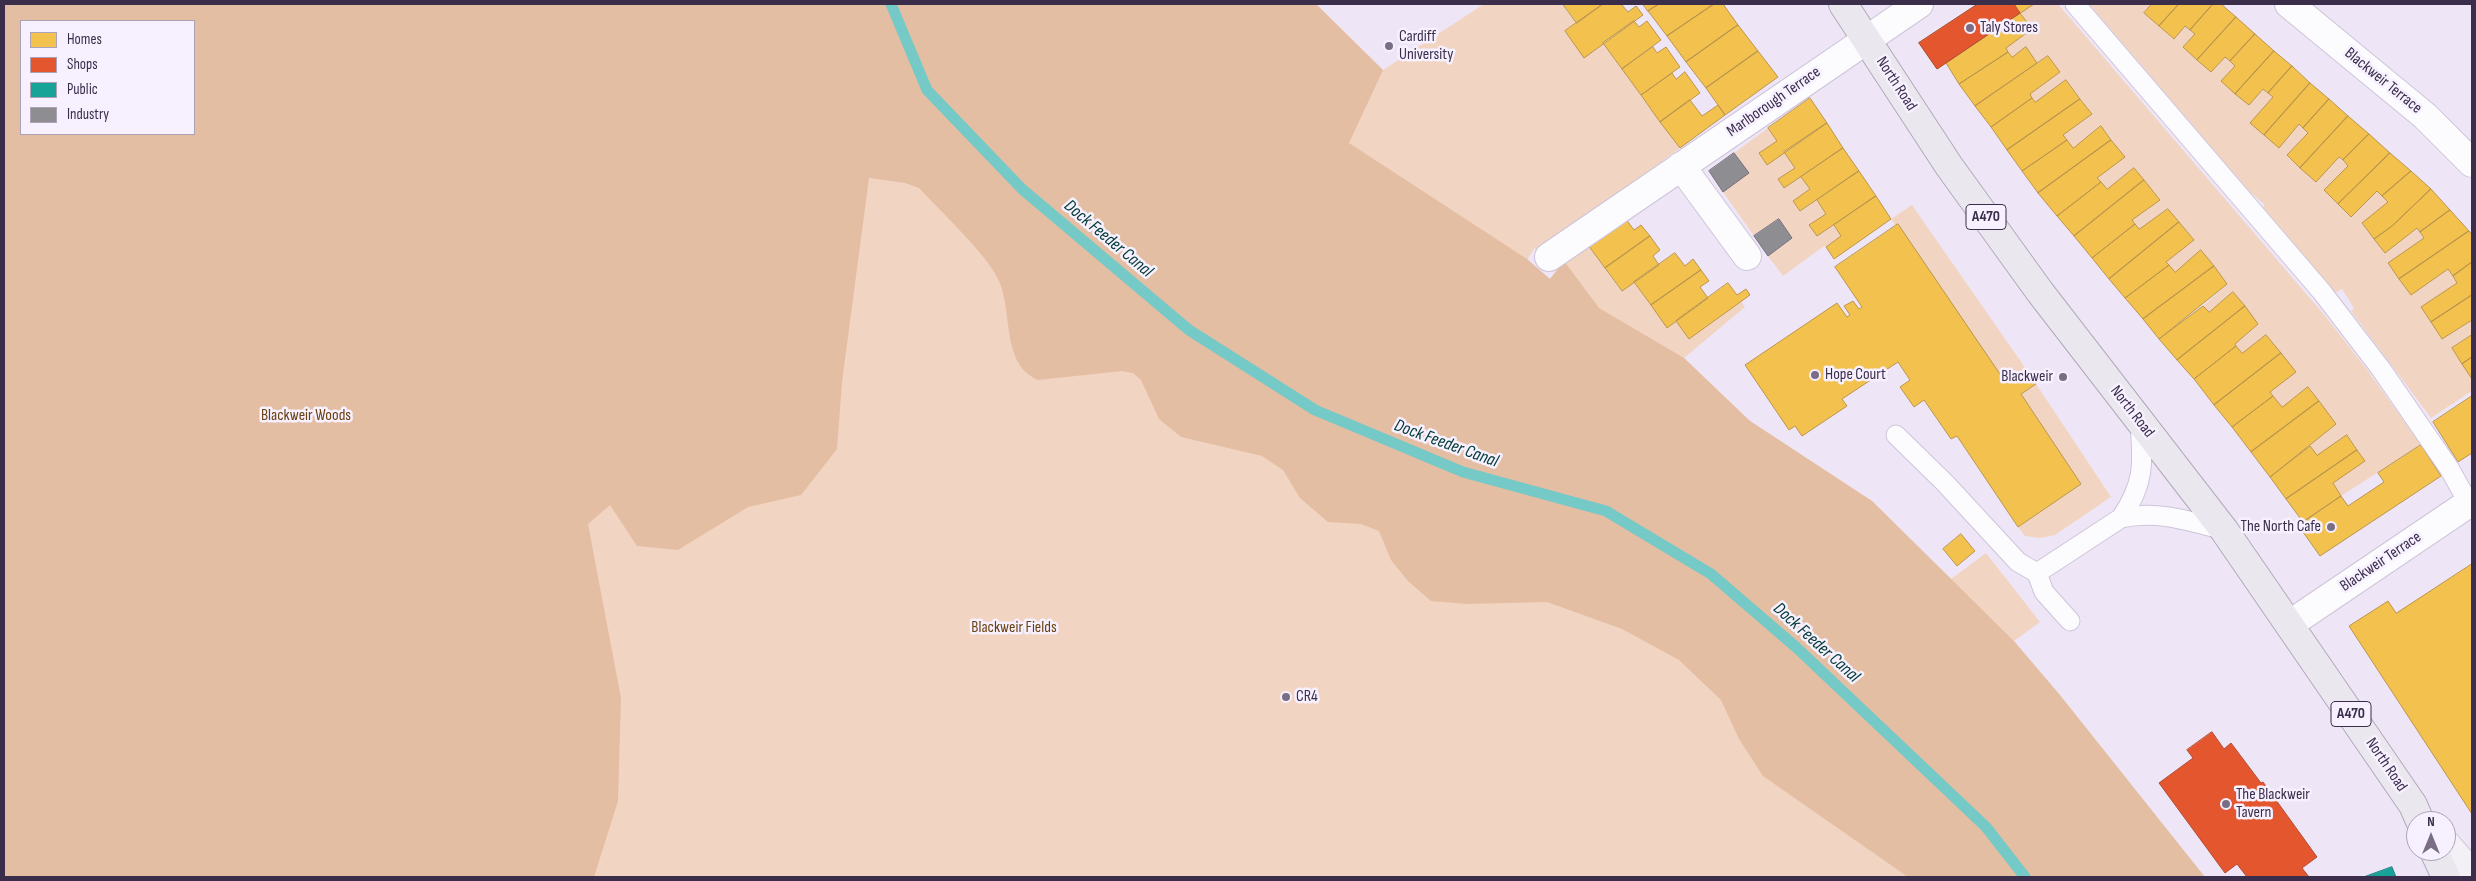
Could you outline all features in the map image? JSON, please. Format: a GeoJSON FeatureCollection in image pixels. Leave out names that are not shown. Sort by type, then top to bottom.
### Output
{"type":"FeatureCollection","features":[{"type":"Feature","properties":{"kind":"main road","name":"North Road"},"geometry":{"type":"LineString","coordinates":[[1843,4],[1949,166],[2040,292],[2224,530],[2417,811]]}},
{"type":"Feature","properties":{"kind":"main road"},"geometry":{"type":"LineString","coordinates":[[2439,861],[2446,877]]}},
{"type":"Feature","properties":{"kind":"street"},"geometry":{"type":"LineString","coordinates":[[1866,39],[1919,4]]}},
{"type":"Feature","properties":{"kind":"street","name":"Blackweir Terrace"},"geometry":{"type":"LineString","coordinates":[[2289,4],[2425,116],[2472,163]]}},
{"type":"Feature","properties":{"kind":"street","name":"Marlborough Terrace"},"geometry":{"type":"LineString","coordinates":[[1549,257],[1866,39]]}},
{"type":"Feature","properties":{"kind":"street"},"geometry":{"type":"LineString","coordinates":[[1681,166],[1747,256]]}},
{"type":"Feature","properties":{"kind":"street","name":"Blackweir Terrace"},"geometry":{"type":"LineString","coordinates":[[2290,624],[2471,504]]}},
{"type":"Feature","properties":{"kind":"street"},"geometry":{"type":"LineString","coordinates":[[2456,856],[2472,874]]}},
{"type":"Feature","properties":{"kind":"lane"},"geometry":{"type":"LineString","coordinates":[[2075,4],[2322,292],[2381,369],[2449,468],[2471,504]]}},
{"type":"Feature","properties":{"kind":"lane"},"geometry":{"type":"LineString","coordinates":[[2122,518],[2133,500],[2141,481],[2140,423]]}},
{"type":"Feature","properties":{"kind":"lane"},"geometry":{"type":"LineString","coordinates":[[1896,435],[1945,483],[2018,562],[2037,573],[2044,592],[2070,621]]}},
{"type":"Feature","properties":{"kind":"lane"},"geometry":{"type":"LineString","coordinates":[[2037,573],[2122,518],[2133,515],[2172,516],[2224,530]]}},
{"type":"Feature","properties":{"kind":"green space","name":"Blackweir Fields"},"geometry":{"type":"Polygon","coordinates":[[[4,4],[1316,4],[1383,70],[1484,4],[1563,4],[1577,23],[1565,31],[1584,57],[1603,43],[1680,148],[1548,245],[1534,249],[1527,260],[1550,279],[1564,261],[1588,245],[1621,291],[1634,282],[1667,327],[1676,321],[1689,339],[1741,301],[1745,307],[1684,358],[1750,421],[1872,501],[1951,579],[1986,553],[2040,622],[2014,641],[1967,595],[2205,877],[4,877],[4,4]]]}},
{"type":"Feature","properties":{"kind":"green space","name":"Blackweir Woods"},"geometry":{"type":"Polygon","coordinates":[[[4,4],[1316,4],[1383,70],[1349,143],[1527,259],[1550,279],[1564,261],[1599,308],[1684,358],[1750,421],[1872,501],[2014,641],[2060,695],[2205,877],[1908,877],[1763,776],[1739,739],[1721,700],[1679,660],[1622,629],[1547,602],[1467,604],[1431,601],[1408,581],[1391,560],[1379,531],[1361,524],[1328,522],[1300,498],[1283,470],[1262,456],[1181,437],[1159,419],[1141,380],[1133,373],[1122,371],[1038,380],[1026,372],[1018,362],[1013,350],[999,281],[985,259],[963,233],[919,188],[905,183],[869,178],[842,382],[837,449],[801,495],[748,507],[678,550],[637,546],[610,505],[588,524],[621,698],[618,801],[594,877],[4,877],[4,4]]]}},
{"type":"Feature","properties":{"kind":"green space"},"geometry":{"type":"Polygon","coordinates":[[[2034,4],[2058,4],[2326,317],[2368,371],[2421,445],[2341,496],[2333,483],[2365,461],[2348,435],[2317,455],[2309,444],[2336,424],[2309,387],[2282,407],[2270,392],[2295,372],[2266,335],[2242,353],[2235,344],[2258,324],[2233,292],[2209,312],[2203,306],[2227,284],[2202,250],[2175,272],[2166,262],[2194,240],[2168,209],[2139,229],[2132,220],[2160,199],[2134,168],[2107,189],[2097,178],[2124,156],[2101,126],[2073,148],[2063,135],[2092,113],[2066,80],[2035,102],[2030,94],[2060,72],[2048,56],[2037,63],[2026,48],[2012,57],[2006,48],[2032,29],[2020,13],[2034,4]]]}},
{"type":"Feature","properties":{"kind":"green space"},"geometry":{"type":"Polygon","coordinates":[[[2089,4],[2152,4],[2144,13],[2173,39],[2185,26],[2195,34],[2183,47],[2211,72],[2225,57],[2235,66],[2235,94],[2249,105],[2263,89],[2273,97],[2251,123],[2279,147],[2299,124],[2348,166],[2324,190],[2350,217],[2377,191],[2388,202],[2362,224],[2385,253],[2417,228],[2424,238],[2388,264],[2411,295],[2448,269],[2457,283],[2421,307],[2442,339],[2472,320],[2472,335],[2452,348],[2472,379],[2472,391],[2431,418],[2351,311],[2354,308],[2342,289],[2335,293],[2263,207],[2265,205],[2249,191],[2089,4]]]}},
{"type":"Feature","properties":{"kind":"green space"},"geometry":{"type":"Polygon","coordinates":[[[1768,128],[1777,141],[1759,153],[1767,165],[1784,152],[1795,168],[1778,179],[1783,188],[1801,177],[1810,189],[1793,201],[1801,211],[1817,200],[1826,214],[1810,226],[1817,236],[1834,225],[1841,236],[1783,276],[1768,256],[1792,238],[1779,219],[1754,236],[1723,192],[1734,153],[1768,128]]]}},
{"type":"Feature","properties":{"kind":"green space"},"geometry":{"type":"Polygon","coordinates":[[[1912,205],[2026,369],[2006,383],[1891,219],[1912,205]]]}},
{"type":"Feature","properties":{"kind":"green space"},"geometry":{"type":"Polygon","coordinates":[[[2036,384],[2111,497],[2055,535],[2040,538],[2025,536],[2018,527],[2081,484],[2021,394],[2036,384]]]}},
{"type":"Feature","properties":{"kind":"building: Homes"},"geometry":{"type":"Polygon","coordinates":[[[1563,4],[1603,4],[1577,23],[1563,4]]]}},
{"type":"Feature","properties":{"kind":"building: Homes"},"geometry":{"type":"Polygon","coordinates":[[[1603,4],[1621,4],[1628,12],[1636,6],[1643,15],[1584,58],[1565,31],[1603,4]]]}},
{"type":"Feature","properties":{"kind":"building: Homes"},"geometry":{"type":"Polygon","coordinates":[[[1643,4],[1659,4],[1648,11],[1643,4]]]}},
{"type":"Feature","properties":{"kind":"building: Homes"},"geometry":{"type":"Polygon","coordinates":[[[1659,4],[1714,4],[1667,36],[1648,11],[1659,4]]]}},
{"type":"Feature","properties":{"kind":"building: Homes"},"geometry":{"type":"Polygon","coordinates":[[[1714,4],[1723,4],[1738,25],[1686,62],[1667,36],[1714,4]]]}},
{"type":"Feature","properties":{"kind":"building: Homes","name":"Taly Stores"},"geometry":{"type":"Polygon","coordinates":[[[1978,4],[2034,4],[1937,69],[1919,43],[1978,4]]]}},
{"type":"Feature","properties":{"kind":"building: Homes"},"geometry":{"type":"Polygon","coordinates":[[[2152,4],[2179,4],[2159,26],[2144,13],[2152,4]]]}},
{"type":"Feature","properties":{"kind":"building: Homes"},"geometry":{"type":"Polygon","coordinates":[[[2179,4],[2213,4],[2190,30],[2185,26],[2174,39],[2159,26],[2179,4]]]}},
{"type":"Feature","properties":{"kind":"building: Homes"},"geometry":{"type":"Polygon","coordinates":[[[2213,4],[2221,4],[2236,17],[2197,60],[2183,47],[2195,34],[2190,30],[2213,4]]]}},
{"type":"Feature","properties":{"kind":"building: Homes"},"geometry":{"type":"Polygon","coordinates":[[[2020,13],[2032,29],[2006,48],[2008,52],[1959,84],[1946,63],[2020,13]]]}},
{"type":"Feature","properties":{"kind":"building: Homes"},"geometry":{"type":"Polygon","coordinates":[[[2236,17],[2255,34],[2230,61],[2225,57],[2211,72],[2197,60],[2236,17]]]}},
{"type":"Feature","properties":{"kind":"building: Homes"},"geometry":{"type":"Polygon","coordinates":[[[1634,21],[1639,27],[1647,21],[1661,40],[1622,69],[1603,43],[1634,21]]]}},
{"type":"Feature","properties":{"kind":"building: Homes"},"geometry":{"type":"Polygon","coordinates":[[[1738,25],[1758,51],[1706,88],[1686,62],[1738,25]]]}},
{"type":"Feature","properties":{"kind":"building: Homes"},"geometry":{"type":"Polygon","coordinates":[[[2255,34],[2274,51],[2235,94],[2221,81],[2235,66],[2230,61],[2255,34]]]}},
{"type":"Feature","properties":{"kind":"building: Homes"},"geometry":{"type":"Polygon","coordinates":[[[1653,47],[1657,53],[1666,47],[1680,67],[1641,95],[1622,69],[1653,47]]]}},
{"type":"Feature","properties":{"kind":"building: Homes"},"geometry":{"type":"Polygon","coordinates":[[[2026,47],[2037,63],[1975,106],[1959,84],[2008,52],[2012,57],[2026,47]]]}},
{"type":"Feature","properties":{"kind":"building: Homes"},"geometry":{"type":"Polygon","coordinates":[[[1758,51],[1778,77],[1725,115],[1706,88],[1758,51]]]}},
{"type":"Feature","properties":{"kind":"building: Homes"},"geometry":{"type":"Polygon","coordinates":[[[2274,51],[2292,66],[2268,93],[2263,89],[2249,105],[2235,94],[2274,51]]]}},
{"type":"Feature","properties":{"kind":"building: Homes"},"geometry":{"type":"Polygon","coordinates":[[[2048,56],[2060,72],[2030,94],[2032,98],[1991,127],[1975,106],[2048,56]]]}},
{"type":"Feature","properties":{"kind":"building: Homes"},"geometry":{"type":"Polygon","coordinates":[[[2292,66],[2310,83],[2264,135],[2250,123],[2273,97],[2268,93],[2292,66]]]}},
{"type":"Feature","properties":{"kind":"building: Homes"},"geometry":{"type":"Polygon","coordinates":[[[1685,72],[1700,93],[1660,122],[1641,95],[1672,73],[1676,79],[1685,72]]]}},
{"type":"Feature","properties":{"kind":"building: Homes"},"geometry":{"type":"Polygon","coordinates":[[[2066,80],[2080,99],[2007,150],[1991,127],[2032,98],[2035,102],[2066,80]]]}},
{"type":"Feature","properties":{"kind":"building: Homes"},"geometry":{"type":"Polygon","coordinates":[[[2310,83],[2329,99],[2303,128],[2299,124],[2279,148],[2264,135],[2310,83]]]}},
{"type":"Feature","properties":{"kind":"building: Homes"},"geometry":{"type":"Polygon","coordinates":[[[1810,98],[1827,123],[1767,165],[1759,153],[1777,141],[1768,128],[1810,98]]]}},
{"type":"Feature","properties":{"kind":"building: Homes"},"geometry":{"type":"Polygon","coordinates":[[[2080,99],[2092,114],[2063,135],[2067,140],[2022,171],[2007,150],[2080,99]]]}},
{"type":"Feature","properties":{"kind":"building: Homes"},"geometry":{"type":"Polygon","coordinates":[[[2329,99],[2348,116],[2300,168],[2287,155],[2308,133],[2303,128],[2329,99]]]}},
{"type":"Feature","properties":{"kind":"building: Homes"},"geometry":{"type":"Polygon","coordinates":[[[1690,100],[1702,116],[1718,105],[1725,115],[1680,148],[1660,122],[1690,100]]]}},
{"type":"Feature","properties":{"kind":"building: Homes"},"geometry":{"type":"Polygon","coordinates":[[[2348,116],[2369,134],[2343,160],[2339,157],[2316,182],[2300,168],[2348,116]]]}},
{"type":"Feature","properties":{"kind":"building: Homes"},"geometry":{"type":"Polygon","coordinates":[[[1827,123],[1843,148],[1784,188],[1778,179],[1795,168],[1784,152],[1827,123]]]}},
{"type":"Feature","properties":{"kind":"building: Homes"},"geometry":{"type":"Polygon","coordinates":[[[2101,126],[2111,140],[2038,193],[2022,171],[2067,140],[2073,148],[2101,126]]]}},
{"type":"Feature","properties":{"kind":"building: Homes"},"geometry":{"type":"Polygon","coordinates":[[[2369,134],[2390,153],[2338,204],[2324,190],[2348,166],[2343,160],[2369,134]]]}},
{"type":"Feature","properties":{"kind":"building: Homes"},"geometry":{"type":"Polygon","coordinates":[[[2111,140],[2125,157],[2097,178],[2101,182],[2057,216],[2038,193],[2111,140]]]}},
{"type":"Feature","properties":{"kind":"building: Homes"},"geometry":{"type":"Polygon","coordinates":[[[1843,148],[1859,171],[1800,211],[1793,201],[1810,189],[1801,177],[1843,148]]]}},
{"type":"Feature","properties":{"kind":"building: Homes"},"geometry":{"type":"Polygon","coordinates":[[[2390,153],[2411,171],[2382,196],[2377,191],[2351,217],[2338,204],[2390,153]]]}},
{"type":"Feature","properties":{"kind":"building: Homes"},"geometry":{"type":"Polygon","coordinates":[[[2134,168],[2144,180],[2074,236],[2057,216],[2101,182],[2107,189],[2134,168]]]}},
{"type":"Feature","properties":{"kind":"building: Homes"},"geometry":{"type":"Polygon","coordinates":[[[1859,171],[1876,196],[1817,236],[1809,225],[1826,214],[1817,200],[1859,171]]]}},
{"type":"Feature","properties":{"kind":"building: Homes"},"geometry":{"type":"Polygon","coordinates":[[[2411,171],[2431,189],[2392,226],[2374,239],[2362,223],[2388,202],[2382,196],[2411,171]]]}},
{"type":"Feature","properties":{"kind":"building: Homes"},"geometry":{"type":"Polygon","coordinates":[[[2144,180],[2160,200],[2132,220],[2135,224],[2092,258],[2074,236],[2144,180]]]}},
{"type":"Feature","properties":{"kind":"building: Homes"},"geometry":{"type":"Polygon","coordinates":[[[2431,189],[2450,210],[2420,232],[2417,228],[2385,253],[2374,239],[2392,226],[2431,189]]]}},
{"type":"Feature","properties":{"kind":"building: Homes"},"geometry":{"type":"Polygon","coordinates":[[[1876,196],[1891,219],[1834,259],[1826,247],[1841,236],[1834,225],[1876,196]]]}},
{"type":"Feature","properties":{"kind":"building: Homes"},"geometry":{"type":"Polygon","coordinates":[[[2168,209],[2179,222],[2109,279],[2092,258],[2135,224],[2139,229],[2168,209]]]}},
{"type":"Feature","properties":{"kind":"building: Homes"},"geometry":{"type":"Polygon","coordinates":[[[2450,210],[2469,231],[2399,279],[2388,263],[2424,238],[2420,232],[2450,210]]]}},
{"type":"Feature","properties":{"kind":"building: Homes"},"geometry":{"type":"Polygon","coordinates":[[[1625,218],[1634,230],[1641,225],[1650,236],[1605,268],[1588,245],[1625,218]]]}},
{"type":"Feature","properties":{"kind":"building: Homes"},"geometry":{"type":"Polygon","coordinates":[[[2179,222],[2194,240],[2166,262],[2169,265],[2125,298],[2109,279],[2179,222]]]}},
{"type":"Feature","properties":{"kind":"building: Homes","name":"Hope Court"},"geometry":{"type":"Polygon","coordinates":[[[1898,224],[2006,383],[2026,369],[2036,384],[2021,394],[2081,484],[2018,527],[1957,436],[1951,439],[1924,400],[1914,407],[1900,387],[1910,380],[1898,362],[1842,399],[1847,406],[1802,436],[1795,426],[1789,430],[1745,365],[1837,303],[1847,317],[1850,315],[1844,306],[1853,301],[1859,309],[1862,307],[1835,267],[1898,224]]]}},
{"type":"Feature","properties":{"kind":"building: Homes"},"geometry":{"type":"Polygon","coordinates":[[[2469,231],[2472,235],[2472,262],[2453,276],[2448,269],[2411,295],[2399,279],[2469,231]]]}},
{"type":"Feature","properties":{"kind":"building: Homes"},"geometry":{"type":"Polygon","coordinates":[[[1650,236],[1660,250],[1653,256],[1659,265],[1622,291],[1605,268],[1650,236]]]}},
{"type":"Feature","properties":{"kind":"building: Homes"},"geometry":{"type":"Polygon","coordinates":[[[2201,250],[2214,266],[2143,319],[2125,298],[2169,265],[2175,272],[2201,250]]]}},
{"type":"Feature","properties":{"kind":"building: Homes"},"geometry":{"type":"Polygon","coordinates":[[[1675,253],[1685,266],[1693,259],[1701,270],[1651,305],[1634,282],[1675,253]]]}},
{"type":"Feature","properties":{"kind":"building: Homes"},"geometry":{"type":"Polygon","coordinates":[[[2472,262],[2472,295],[2431,322],[2421,307],[2457,283],[2453,276],[2472,262]]]}},
{"type":"Feature","properties":{"kind":"building: Homes"},"geometry":{"type":"Polygon","coordinates":[[[2214,266],[2227,284],[2159,339],[2143,319],[2214,266]]]}},
{"type":"Feature","properties":{"kind":"building: Homes"},"geometry":{"type":"Polygon","coordinates":[[[1701,270],[1709,281],[1700,287],[1708,298],[1667,328],[1651,305],[1701,270]]]}},
{"type":"Feature","properties":{"kind":"building: Homes"},"geometry":{"type":"Polygon","coordinates":[[[1728,283],[1737,295],[1746,289],[1750,295],[1689,339],[1676,321],[1728,283]]]}},
{"type":"Feature","properties":{"kind":"building: Homes"},"geometry":{"type":"Polygon","coordinates":[[[2233,292],[2245,306],[2177,360],[2159,339],[2203,306],[2209,312],[2233,292]]]}},
{"type":"Feature","properties":{"kind":"building: Homes"},"geometry":{"type":"Polygon","coordinates":[[[2472,295],[2472,320],[2442,339],[2431,322],[2472,295]]]}},
{"type":"Feature","properties":{"kind":"building: Homes"},"geometry":{"type":"Polygon","coordinates":[[[2245,306],[2258,324],[2235,344],[2236,346],[2194,379],[2177,360],[2245,306]]]}},
{"type":"Feature","properties":{"kind":"building: Homes"},"geometry":{"type":"Polygon","coordinates":[[[2266,335],[2281,353],[2214,405],[2194,379],[2236,346],[2242,353],[2266,335]]]}},
{"type":"Feature","properties":{"kind":"building: Homes"},"geometry":{"type":"Polygon","coordinates":[[[2472,335],[2472,357],[2462,364],[2452,348],[2472,335]]]}},
{"type":"Feature","properties":{"kind":"building: Homes"},"geometry":{"type":"Polygon","coordinates":[[[2281,353],[2296,372],[2270,392],[2273,396],[2232,427],[2214,405],[2281,353]]]}},
{"type":"Feature","properties":{"kind":"building: Homes"},"geometry":{"type":"Polygon","coordinates":[[[2472,357],[2472,379],[2462,364],[2472,357]]]}},
{"type":"Feature","properties":{"kind":"building: Homes"},"geometry":{"type":"Polygon","coordinates":[[[2308,387],[2319,401],[2251,452],[2232,427],[2273,396],[2282,407],[2308,387]]]}},
{"type":"Feature","properties":{"kind":"building: Homes"},"geometry":{"type":"Polygon","coordinates":[[[2472,396],[2472,453],[2458,462],[2433,422],[2472,396]]]}},
{"type":"Feature","properties":{"kind":"building: Homes"},"geometry":{"type":"Polygon","coordinates":[[[2319,401],[2336,424],[2270,477],[2251,452],[2319,401]]]}},
{"type":"Feature","properties":{"kind":"building: Homes"},"geometry":{"type":"Polygon","coordinates":[[[2347,435],[2357,450],[2286,499],[2270,477],[2310,446],[2317,455],[2347,435]]]}},
{"type":"Feature","properties":{"kind":"building: Homes"},"geometry":{"type":"Polygon","coordinates":[[[2421,445],[2441,476],[2320,556],[2298,525],[2341,496],[2348,506],[2384,482],[2378,473],[2421,445]]]}},
{"type":"Feature","properties":{"kind":"building: Homes"},"geometry":{"type":"Polygon","coordinates":[[[2357,450],[2365,461],[2333,483],[2341,496],[2303,522],[2286,499],[2357,450]]]}},
{"type":"Feature","properties":{"kind":"building: Homes"},"geometry":{"type":"Polygon","coordinates":[[[1961,534],[1975,551],[1957,566],[1943,549],[1961,534]]]}},
{"type":"Feature","properties":{"kind":"building: Homes"},"geometry":{"type":"Polygon","coordinates":[[[2472,564],[2472,814],[2349,626],[2388,601],[2396,613],[2472,564]]]}},
{"type":"Feature","properties":{"kind":"building: Shops","name":"Taly Stores"},"geometry":{"type":"Polygon","coordinates":[[[1978,4],[2014,4],[2020,13],[1937,69],[1919,43],[1978,4]]]}},
{"type":"Feature","properties":{"kind":"building: Shops","name":"The Blackweir Tavern"},"geometry":{"type":"Polygon","coordinates":[[[2212,732],[2224,749],[2231,743],[2261,783],[2263,782],[2317,857],[2302,868],[2309,877],[2247,877],[2237,864],[2225,873],[2159,783],[2193,758],[2187,750],[2212,732]]]}},
{"type":"Feature","properties":{"kind":"building: Public"},"geometry":{"type":"Polygon","coordinates":[[[2392,867],[2396,877],[2364,877],[2392,867]]]}},
{"type":"Feature","properties":{"kind":"building: Industry"},"geometry":{"type":"Polygon","coordinates":[[[1734,153],[1749,173],[1723,192],[1709,171],[1734,153]]]}},
{"type":"Feature","properties":{"kind":"building: Industry"},"geometry":{"type":"Polygon","coordinates":[[[1779,219],[1792,238],[1768,256],[1754,236],[1779,219]]]}},
{"type":"Feature","properties":{"kind":"waterway","name":"Dock Feeder Canal"},"geometry":{"type":"LineString","coordinates":[[891,4],[927,90],[1022,189],[1189,330],[1315,410],[1463,472],[1606,511],[1711,574],[1797,648],[1986,827],[2025,877]]}},
{"type":"Feature","properties":{"kind":"place","name":"Taly Stores"},"geometry":{"type":"Point","coordinates":[1970,28]}},
{"type":"Feature","properties":{"kind":"place","name":"Cardiff University"},"geometry":{"type":"Point","coordinates":[1389,46]}},
{"type":"Feature","properties":{"kind":"place","name":"Hope Court"},"geometry":{"type":"Point","coordinates":[1815,375]}},
{"type":"Feature","properties":{"kind":"place","name":"Blackweir"},"geometry":{"type":"Point","coordinates":[2063,377]}},
{"type":"Feature","properties":{"kind":"place","name":"The North Cafe"},"geometry":{"type":"Point","coordinates":[2331,527]}},
{"type":"Feature","properties":{"kind":"place","name":"CR4"},"geometry":{"type":"Point","coordinates":[1286,697]}},
{"type":"Feature","properties":{"kind":"place","name":"The Blackweir Tavern"},"geometry":{"type":"Point","coordinates":[2226,804]}}]}
